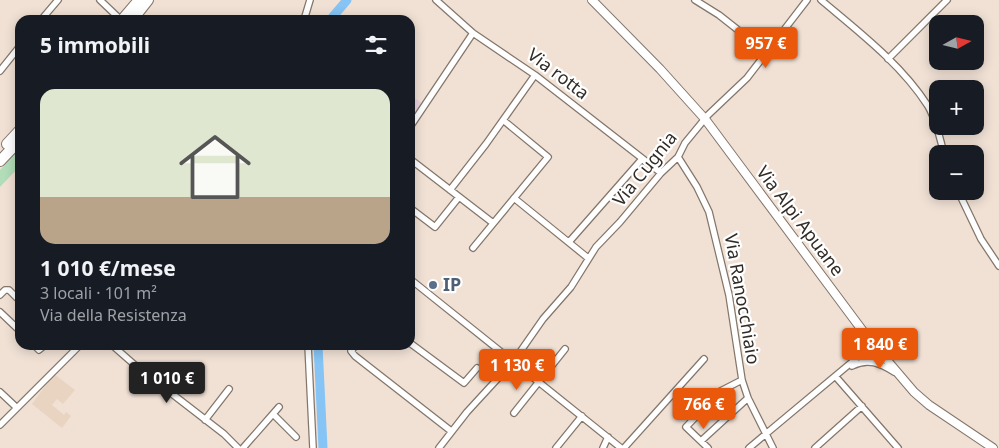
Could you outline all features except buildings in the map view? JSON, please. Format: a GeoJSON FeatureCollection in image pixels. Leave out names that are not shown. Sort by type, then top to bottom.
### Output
{"type":"FeatureCollection","features":[{"type":"Feature","properties":{"kind":"highway"},"geometry":{"type":"LineString","coordinates":[[133,14],[139,0]]}},
{"type":"Feature","properties":{"kind":"highway"},"geometry":{"type":"LineString","coordinates":[[133,14],[148,0]]}},
{"type":"Feature","properties":{"kind":"highway"},"geometry":{"type":"LineString","coordinates":[[0,151],[15,135]]}},
{"type":"Feature","properties":{"kind":"highway"},"geometry":{"type":"LineString","coordinates":[[0,161],[15,145]]}},
{"type":"Feature","properties":{"kind":"main road","name":"Via Alpi Apuane"},"geometry":{"type":"LineString","coordinates":[[592,0],[660,69],[705,119],[868,338],[914,392],[946,417],[993,448]]}},
{"type":"Feature","properties":{"kind":"street"},"geometry":{"type":"LineString","coordinates":[[45,15],[58,0]]}},
{"type":"Feature","properties":{"kind":"street"},"geometry":{"type":"LineString","coordinates":[[100,0],[116,15]]}},
{"type":"Feature","properties":{"kind":"street"},"geometry":{"type":"LineString","coordinates":[[306,15],[310,0]]}},
{"type":"Feature","properties":{"kind":"street","name":"Via rotta"},"geometry":{"type":"LineString","coordinates":[[436,0],[473,33],[535,74],[661,173]]}},
{"type":"Feature","properties":{"kind":"street"},"geometry":{"type":"LineString","coordinates":[[695,0],[766,52]]}},
{"type":"Feature","properties":{"kind":"street","name":"Via Cugnia"},"geometry":{"type":"LineString","coordinates":[[439,448],[512,362],[543,319],[571,287],[588,258],[661,173],[678,157],[685,143],[705,119],[747,78],[807,0]]}},
{"type":"Feature","properties":{"kind":"street"},"geometry":{"type":"LineString","coordinates":[[821,0],[888,58],[928,106],[941,145]]}},
{"type":"Feature","properties":{"kind":"street"},"geometry":{"type":"LineString","coordinates":[[888,58],[947,0]]}},
{"type":"Feature","properties":{"kind":"street"},"geometry":{"type":"LineString","coordinates":[[415,120],[473,33]]}},
{"type":"Feature","properties":{"kind":"street"},"geometry":{"type":"LineString","coordinates":[[0,71],[15,52]]}},
{"type":"Feature","properties":{"kind":"street"},"geometry":{"type":"LineString","coordinates":[[450,190],[535,74]]}},
{"type":"Feature","properties":{"kind":"street"},"geometry":{"type":"LineString","coordinates":[[473,248],[548,157],[503,120]]}},
{"type":"Feature","properties":{"kind":"street","name":"Via Ranocchiaio"},"geometry":{"type":"LineString","coordinates":[[678,157],[697,187],[712,221],[729,295],[742,380],[748,398],[774,448]]}},
{"type":"Feature","properties":{"kind":"street"},"geometry":{"type":"LineString","coordinates":[[569,242],[642,159]]}},
{"type":"Feature","properties":{"kind":"street"},"geometry":{"type":"LineString","coordinates":[[415,163],[493,223]]}},
{"type":"Feature","properties":{"kind":"street"},"geometry":{"type":"LineString","coordinates":[[415,212],[435,227],[459,197]]}},
{"type":"Feature","properties":{"kind":"street"},"geometry":{"type":"LineString","coordinates":[[514,198],[588,258]]}},
{"type":"Feature","properties":{"kind":"street"},"geometry":{"type":"LineString","coordinates":[[962,200],[981,239],[999,266]]}},
{"type":"Feature","properties":{"kind":"street"},"geometry":{"type":"LineString","coordinates":[[415,283],[512,362],[623,448],[704,359]]}},
{"type":"Feature","properties":{"kind":"street"},"geometry":{"type":"LineString","coordinates":[[1,292],[9,290],[15,296]]}},
{"type":"Feature","properties":{"kind":"street"},"geometry":{"type":"LineString","coordinates":[[0,312],[15,327]]}},
{"type":"Feature","properties":{"kind":"street"},"geometry":{"type":"LineString","coordinates":[[748,448],[864,352],[868,338]]}},
{"type":"Feature","properties":{"kind":"street"},"geometry":{"type":"LineString","coordinates":[[415,347],[464,383],[477,368]]}},
{"type":"Feature","properties":{"kind":"street"},"geometry":{"type":"LineString","coordinates":[[514,413],[565,349]]}},
{"type":"Feature","properties":{"kind":"street"},"geometry":{"type":"LineString","coordinates":[[0,424],[75,350]]}},
{"type":"Feature","properties":{"kind":"street"},"geometry":{"type":"LineString","coordinates":[[118,350],[238,448]]}},
{"type":"Feature","properties":{"kind":"street"},"geometry":{"type":"LineString","coordinates":[[308,350],[313,448]]}},
{"type":"Feature","properties":{"kind":"street"},"geometry":{"type":"LineString","coordinates":[[352,350],[355,356],[451,432]]}},
{"type":"Feature","properties":{"kind":"street"},"geometry":{"type":"LineString","coordinates":[[864,352],[878,351]]}},
{"type":"Feature","properties":{"kind":"street"},"geometry":{"type":"LineString","coordinates":[[845,369],[866,361],[878,351]]}},
{"type":"Feature","properties":{"kind":"street"},"geometry":{"type":"LineString","coordinates":[[866,361],[881,363],[899,374]]}},
{"type":"Feature","properties":{"kind":"street"},"geometry":{"type":"LineString","coordinates":[[836,377],[898,448]]}},
{"type":"Feature","properties":{"kind":"street"},"geometry":{"type":"LineString","coordinates":[[708,448],[686,427],[707,405],[707,398],[742,380]]}},
{"type":"Feature","properties":{"kind":"street"},"geometry":{"type":"LineString","coordinates":[[205,420],[229,389]]}},
{"type":"Feature","properties":{"kind":"street"},"geometry":{"type":"LineString","coordinates":[[0,392],[16,407]]}},
{"type":"Feature","properties":{"kind":"street"},"geometry":{"type":"LineString","coordinates":[[701,440],[748,398]]}},
{"type":"Feature","properties":{"kind":"street"},"geometry":{"type":"LineString","coordinates":[[815,448],[862,406]]}},
{"type":"Feature","properties":{"kind":"street"},"geometry":{"type":"LineString","coordinates":[[243,448],[274,416],[279,407]]}},
{"type":"Feature","properties":{"kind":"street"},"geometry":{"type":"LineString","coordinates":[[274,416],[296,437]]}},
{"type":"Feature","properties":{"kind":"street"},"geometry":{"type":"LineString","coordinates":[[556,448],[582,416]]}},
{"type":"Feature","properties":{"kind":"street"},"geometry":{"type":"LineString","coordinates":[[603,448],[608,437]]}},
{"type":"Feature","properties":{"kind":"shaded area"},"geometry":{"type":"Polygon","coordinates":[[[415,98],[422,103],[415,114],[415,98]]]}},
{"type":"Feature","properties":{"kind":"shaded area"},"geometry":{"type":"Polygon","coordinates":[[[54,374],[75,390],[63,404],[57,399],[52,405],[64,415],[66,412],[71,416],[62,428],[32,404],[54,374]]]}},
{"type":"Feature","properties":{"kind":"green space"},"geometry":{"type":"Polygon","coordinates":[[[15,154],[15,171],[0,187],[0,170],[15,154]]]}},
{"type":"Feature","properties":{"kind":"waterway"},"geometry":{"type":"LineString","coordinates":[[334,15],[347,0]]}},
{"type":"Feature","properties":{"kind":"waterway"},"geometry":{"type":"LineString","coordinates":[[318,350],[323,448]]}},
{"type":"Feature","properties":{"kind":"place","name":"IP"},"geometry":{"type":"Point","coordinates":[433,285]}}]}
